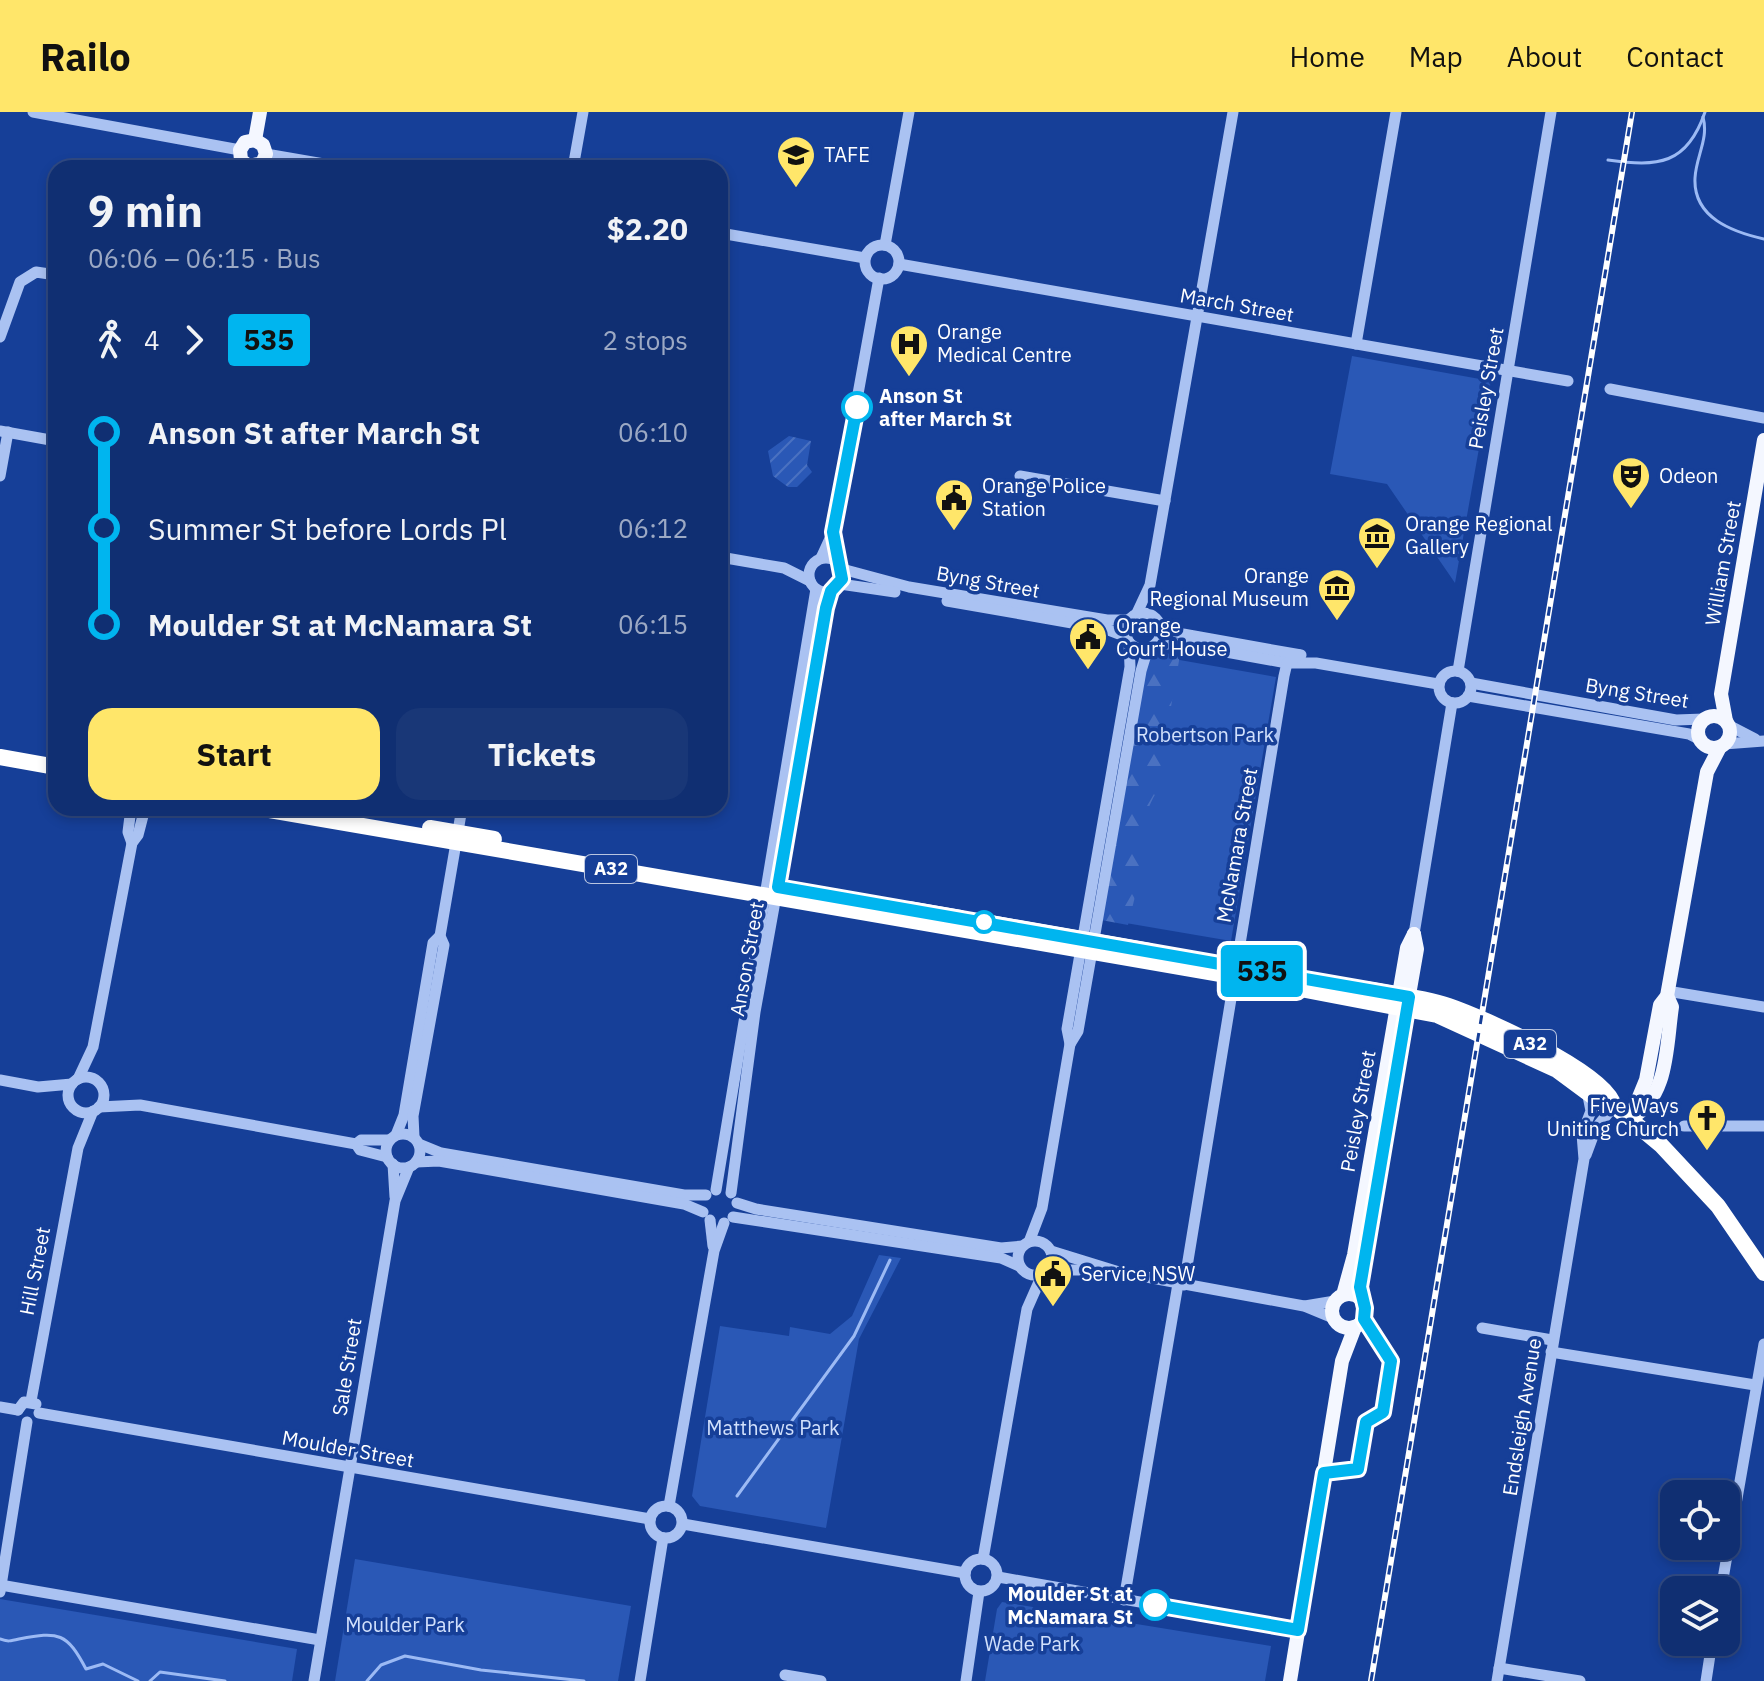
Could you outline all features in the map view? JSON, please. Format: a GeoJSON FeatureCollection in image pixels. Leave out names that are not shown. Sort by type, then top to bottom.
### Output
{"type":"FeatureCollection","features":[{"type":"Feature","properties":{"kind":"highway"},"geometry":{"type":"LineString","coordinates":[[0,757],[48,766]]}},
{"type":"Feature","properties":{"kind":"highway","name":"A32"},"geometry":{"type":"LineString","coordinates":[[311,816],[772,891],[1463,1011],[1568,1062],[1610,1096],[1614,1106]]}},
{"type":"Feature","properties":{"kind":"highway","name":"A32"},"geometry":{"type":"LineString","coordinates":[[356,816],[457,838]]}},
{"type":"Feature","properties":{"kind":"highway","name":"A32"},"geometry":{"type":"LineString","coordinates":[[1403,1002],[1449,1019],[1557,1070],[1603,1104],[1614,1106],[1661,1145],[1718,1206],[1764,1273]]}},
{"type":"Feature","properties":{"kind":"main road"},"geometry":{"type":"LineString","coordinates":[[255,140],[260,112]]}},
{"type":"Feature","properties":{"kind":"main road"},"geometry":{"type":"LineString","coordinates":[[241,160],[240,150],[245,142],[255,140],[263,145],[266,154],[263,160]]}},
{"type":"Feature","properties":{"kind":"main road","name":"William Street"},"geometry":{"type":"LineString","coordinates":[[1727,723],[1721,694],[1764,440]]}},
{"type":"Feature","properties":{"kind":"main road","name":"William Street"},"geometry":{"type":"LineString","coordinates":[[1706,718],[1721,694]]}},
{"type":"Feature","properties":{"kind":"main road"},"geometry":{"type":"LineString","coordinates":[[1630,1119],[1643,1090],[1660,1005],[1667,994],[1707,772],[1730,735],[1727,723],[1717,716],[1706,718],[1698,731],[1707,772]]}},
{"type":"Feature","properties":{"kind":"main road"},"geometry":{"type":"LineString","coordinates":[[1701,741],[1722,746]]}},
{"type":"Feature","properties":{"kind":"main road","name":"Peisley Street"},"geometry":{"type":"LineString","coordinates":[[1355,1327],[1365,1314],[1360,1298],[1363,1259],[1403,1002],[1407,948],[1414,934]]}},
{"type":"Feature","properties":{"kind":"main road","name":"Peisley Street"},"geometry":{"type":"LineString","coordinates":[[1336,1321],[1339,1298],[1354,1255],[1403,1002]]}},
{"type":"Feature","properties":{"kind":"main road"},"geometry":{"type":"LineString","coordinates":[[1339,1298],[1360,1298]]}},
{"type":"Feature","properties":{"kind":"main road"},"geometry":{"type":"LineString","coordinates":[[1290,1681],[1342,1361],[1355,1327],[1336,1321],[1342,1361]]}},
{"type":"Feature","properties":{"kind":"street"},"geometry":{"type":"LineString","coordinates":[[33,112],[240,150]]}},
{"type":"Feature","properties":{"kind":"street"},"geometry":{"type":"LineString","coordinates":[[574,160],[583,112]]}},
{"type":"Feature","properties":{"kind":"street"},"geometry":{"type":"LineString","coordinates":[[885,245],[909,112]]}},
{"type":"Feature","properties":{"kind":"street"},"geometry":{"type":"LineString","coordinates":[[1087,946],[1130,667],[1128,639],[1133,617],[1150,585],[1233,112]]}},
{"type":"Feature","properties":{"kind":"street"},"geometry":{"type":"LineString","coordinates":[[1356,344],[1396,112]]}},
{"type":"Feature","properties":{"kind":"street","name":"Peisley Street"},"geometry":{"type":"LineString","coordinates":[[1458,671],[1551,112]]}},
{"type":"Feature","properties":{"kind":"street"},"geometry":{"type":"LineString","coordinates":[[266,154],[301,160]]}},
{"type":"Feature","properties":{"kind":"street"},"geometry":{"type":"LineString","coordinates":[[728,234],[865,258]]}},
{"type":"Feature","properties":{"kind":"street"},"geometry":{"type":"LineString","coordinates":[[885,245],[894,250],[899,264],[890,277],[879,278],[867,269],[865,258],[875,246],[885,245]]}},
{"type":"Feature","properties":{"kind":"street","name":"March Street"},"geometry":{"type":"LineString","coordinates":[[899,264],[1568,381]]}},
{"type":"Feature","properties":{"kind":"street"},"geometry":{"type":"LineString","coordinates":[[0,337],[20,282],[36,272],[48,274]]}},
{"type":"Feature","properties":{"kind":"street"},"geometry":{"type":"LineString","coordinates":[[784,568],[817,561],[833,532],[879,278]]}},
{"type":"Feature","properties":{"kind":"street"},"geometry":{"type":"LineString","coordinates":[[1610,389],[1764,418]]}},
{"type":"Feature","properties":{"kind":"street"},"geometry":{"type":"LineString","coordinates":[[0,476],[4,432],[48,440]]}},
{"type":"Feature","properties":{"kind":"street"},"geometry":{"type":"LineString","coordinates":[[1020,476],[1165,501]]}},
{"type":"Feature","properties":{"kind":"street"},"geometry":{"type":"LineString","coordinates":[[833,532],[839,565]]}},
{"type":"Feature","properties":{"kind":"street"},"geometry":{"type":"LineString","coordinates":[[728,558],[784,568],[813,585]]}},
{"type":"Feature","properties":{"kind":"street","name":"Byng Street"},"geometry":{"type":"LineString","coordinates":[[817,561],[939,592],[1107,620],[1133,617],[1157,621]]}},
{"type":"Feature","properties":{"kind":"street","name":"Anson Street"},"geometry":{"type":"LineString","coordinates":[[729,1220],[734,1198],[731,1173],[817,561]]}},
{"type":"Feature","properties":{"kind":"street","name":"Anson Street"},"geometry":{"type":"LineString","coordinates":[[706,1216],[839,565]]}},
{"type":"Feature","properties":{"kind":"street","name":"Byng Street"},"geometry":{"type":"LineString","coordinates":[[813,585],[1106,629],[1128,639],[1138,648],[1152,646]]}},
{"type":"Feature","properties":{"kind":"street"},"geometry":{"type":"LineString","coordinates":[[1027,1309],[1018,1255],[1042,1208],[1070,1044],[1067,1029],[1087,946],[1141,671],[1152,646],[1157,621],[1150,585]]}},
{"type":"Feature","properties":{"kind":"street"},"geometry":{"type":"LineString","coordinates":[[1157,621],[1183,634],[1299,655],[1316,663]]}},
{"type":"Feature","properties":{"kind":"street"},"geometry":{"type":"LineString","coordinates":[[1152,646],[1182,644],[1287,663],[1316,663],[1438,684]]}},
{"type":"Feature","properties":{"kind":"street"},"geometry":{"type":"LineString","coordinates":[[1287,663],[1299,655]]}},
{"type":"Feature","properties":{"kind":"street","name":"McNamara Street"},"geometry":{"type":"LineString","coordinates":[[1124,1600],[1287,663]]}},
{"type":"Feature","properties":{"kind":"street"},"geometry":{"type":"LineString","coordinates":[[1458,671],[1470,690],[1461,702],[1452,703],[1443,698],[1438,684],[1447,672],[1458,671]]}},
{"type":"Feature","properties":{"kind":"street","name":"Byng Street"},"geometry":{"type":"LineString","coordinates":[[1470,690],[1676,720],[1706,718]]}},
{"type":"Feature","properties":{"kind":"street","name":"Byng Street"},"geometry":{"type":"LineString","coordinates":[[1470,690],[1689,734],[1701,741]]}},
{"type":"Feature","properties":{"kind":"street","name":"Peisley Street"},"geometry":{"type":"LineString","coordinates":[[1414,934],[1452,703]]}},
{"type":"Feature","properties":{"kind":"street"},"geometry":{"type":"LineString","coordinates":[[1727,723],[1760,740]]}},
{"type":"Feature","properties":{"kind":"street"},"geometry":{"type":"LineString","coordinates":[[1722,746],[1760,740]]}},
{"type":"Feature","properties":{"kind":"street"},"geometry":{"type":"LineString","coordinates":[[130,816],[128,832],[132,843]]}},
{"type":"Feature","properties":{"kind":"street"},"geometry":{"type":"LineString","coordinates":[[72,1106],[68,1093],[93,1047],[132,843],[138,835],[143,816]]}},
{"type":"Feature","properties":{"kind":"street"},"geometry":{"type":"LineString","coordinates":[[417,1141],[413,1116],[444,945],[440,936],[461,816]]}},
{"type":"Feature","properties":{"kind":"street"},"geometry":{"type":"LineString","coordinates":[[393,1137],[404,1115],[433,943],[440,936]]}},
{"type":"Feature","properties":{"kind":"street"},"geometry":{"type":"LineString","coordinates":[[1667,994],[1764,1007]]}},
{"type":"Feature","properties":{"kind":"street"},"geometry":{"type":"LineString","coordinates":[[93,1047],[100,1086],[96,1109]]}},
{"type":"Feature","properties":{"kind":"street"},"geometry":{"type":"LineString","coordinates":[[38,1087],[89,1078],[140,1105],[356,1144],[360,1150],[390,1160],[468,1166],[684,1204],[706,1216],[729,1220],[1001,1258],[1022,1269],[1119,1272]]}},
{"type":"Feature","properties":{"kind":"street"},"geometry":{"type":"LineString","coordinates":[[0,1080],[38,1087],[72,1106],[96,1109],[140,1105]]}},
{"type":"Feature","properties":{"kind":"street","name":"Endsleigh Avenue"},"geometry":{"type":"LineString","coordinates":[[1584,1159],[1582,1134],[1591,1111],[1587,1091]]}},
{"type":"Feature","properties":{"kind":"street","name":"Hill Street"},"geometry":{"type":"LineString","coordinates":[[72,1106],[78,1148]]}},
{"type":"Feature","properties":{"kind":"street","name":"Endsleigh Avenue"},"geometry":{"type":"LineString","coordinates":[[1497,1681],[1584,1159],[1596,1128],[1614,1106]]}},
{"type":"Feature","properties":{"kind":"street","name":"Hill Street"},"geometry":{"type":"LineString","coordinates":[[31,1401],[78,1148],[96,1109]]}},
{"type":"Feature","properties":{"kind":"street"},"geometry":{"type":"LineString","coordinates":[[1684,1126],[1764,1126]]}},
{"type":"Feature","properties":{"kind":"street"},"geometry":{"type":"LineString","coordinates":[[356,1144],[361,1140],[393,1137],[417,1141],[441,1153],[684,1195],[711,1192],[734,1198],[756,1209],[1001,1248],[1026,1244],[1049,1248],[1119,1272],[1304,1306],[1336,1321]]}},
{"type":"Feature","properties":{"kind":"street","name":"Sale Street"},"geometry":{"type":"LineString","coordinates":[[393,1137],[390,1160],[395,1201]]}},
{"type":"Feature","properties":{"kind":"street","name":"Sale Street"},"geometry":{"type":"LineString","coordinates":[[314,1681],[395,1201],[413,1164],[417,1141]]}},
{"type":"Feature","properties":{"kind":"street"},"geometry":{"type":"LineString","coordinates":[[983,1559],[1027,1309],[1053,1261],[1042,1208]]}},
{"type":"Feature","properties":{"kind":"street"},"geometry":{"type":"LineString","coordinates":[[706,1216],[714,1251]]}},
{"type":"Feature","properties":{"kind":"street"},"geometry":{"type":"LineString","coordinates":[[669,1506],[714,1251],[729,1220]]}},
{"type":"Feature","properties":{"kind":"street"},"geometry":{"type":"LineString","coordinates":[[1304,1306],[1339,1298]]}},
{"type":"Feature","properties":{"kind":"street"},"geometry":{"type":"LineString","coordinates":[[1482,1328],[1552,1346],[1755,1385]]}},
{"type":"Feature","properties":{"kind":"street"},"geometry":{"type":"LineString","coordinates":[[1723,1576],[1764,1344]]}},
{"type":"Feature","properties":{"kind":"street"},"geometry":{"type":"LineString","coordinates":[[31,1401],[38,1407],[39,1413],[34,1421],[27,1422],[21,1419],[18,1410],[24,1402],[31,1401]]}},
{"type":"Feature","properties":{"kind":"street"},"geometry":{"type":"LineString","coordinates":[[0,1407],[18,1410]]}},
{"type":"Feature","properties":{"kind":"street","name":"Moulder Street"},"geometry":{"type":"LineString","coordinates":[[39,1413],[650,1519]]}},
{"type":"Feature","properties":{"kind":"street"},"geometry":{"type":"LineString","coordinates":[[27,1422],[0,1587],[320,1640]]}},
{"type":"Feature","properties":{"kind":"street"},"geometry":{"type":"LineString","coordinates":[[669,1506],[680,1513],[683,1524],[676,1535],[663,1538],[653,1531],[650,1519],[657,1508],[669,1506]]}},
{"type":"Feature","properties":{"kind":"street"},"geometry":{"type":"LineString","coordinates":[[683,1524],[965,1573]]}},
{"type":"Feature","properties":{"kind":"street"},"geometry":{"type":"LineString","coordinates":[[640,1681],[663,1538]]}},
{"type":"Feature","properties":{"kind":"street"},"geometry":{"type":"LineString","coordinates":[[979,1592],[968,1585],[965,1573],[972,1562],[983,1559],[994,1566],[998,1577]]}},
{"type":"Feature","properties":{"kind":"street"},"geometry":{"type":"LineString","coordinates":[[998,1577],[1298,1630]]}},
{"type":"Feature","properties":{"kind":"street"},"geometry":{"type":"LineString","coordinates":[[979,1592],[991,1588],[998,1577]]}},
{"type":"Feature","properties":{"kind":"street"},"geometry":{"type":"LineString","coordinates":[[966,1681],[979,1592]]}},
{"type":"Feature","properties":{"kind":"street"},"geometry":{"type":"LineString","coordinates":[[1706,1681],[1710,1656]]}},
{"type":"Feature","properties":{"kind":"street"},"geometry":{"type":"LineString","coordinates":[[1499,1668],[1580,1681]]}},
{"type":"Feature","properties":{"kind":"street"},"geometry":{"type":"LineString","coordinates":[[785,1675],[821,1681]]}},
{"type":"Feature","properties":{"kind":"green space"},"geometry":{"type":"Polygon","coordinates":[[[1352,356],[1491,381],[1455,583],[1387,484],[1330,474],[1352,356]]]}},
{"type":"Feature","properties":{"kind":"green space"},"geometry":{"type":"Polygon","coordinates":[[[789,436],[811,441],[807,465],[812,472],[797,487],[788,487],[773,476],[768,451],[789,436]]]}},
{"type":"Feature","properties":{"kind":"green space"},"geometry":{"type":"Polygon","coordinates":[[[1155,652],[1180,655],[1156,793],[1144,822],[1138,880],[1128,925],[1101,920],[1148,657],[1155,652]]]}},
{"type":"Feature","properties":{"kind":"green space","name":"Robertson Park"},"geometry":{"type":"Polygon","coordinates":[[[1157,656],[1276,677],[1231,941],[1114,921],[1157,656]]]}},
{"type":"Feature","properties":{"kind":"green space","name":"Matthews Park"},"geometry":{"type":"Polygon","coordinates":[[[879,1255],[901,1258],[859,1339],[826,1528],[700,1506],[692,1496],[720,1326],[789,1336],[790,1327],[830,1334],[852,1316],[879,1255]]]}},
{"type":"Feature","properties":{"kind":"green space","name":"Moulder Park"},"geometry":{"type":"Polygon","coordinates":[[[355,1559],[631,1606],[618,1681],[335,1681],[355,1559]]]}},
{"type":"Feature","properties":{"kind":"green space"},"geometry":{"type":"Polygon","coordinates":[[[0,1599],[297,1649],[292,1681],[0,1681],[0,1599]]]}},
{"type":"Feature","properties":{"kind":"green space","name":"Wade Park"},"geometry":{"type":"Polygon","coordinates":[[[1002,1602],[1271,1646],[1265,1681],[985,1681],[997,1609],[1002,1602]]]}},
{"type":"Feature","properties":{"kind":"waterway"},"geometry":{"type":"LineString","coordinates":[[1608,160],[1642,163],[1668,158],[1689,143],[1705,112]]}},
{"type":"Feature","properties":{"kind":"waterway"},"geometry":{"type":"LineString","coordinates":[[1703,117],[1704,133],[1695,178],[1701,203],[1717,221],[1764,239]]}},
{"type":"Feature","properties":{"kind":"waterway"},"geometry":{"type":"LineString","coordinates":[[737,1496],[854,1336],[890,1260]]}},
{"type":"Feature","properties":{"kind":"waterway"},"geometry":{"type":"LineString","coordinates":[[0,1639],[9,1641],[53,1635],[73,1648],[86,1669],[103,1664],[138,1681]]}},
{"type":"Feature","properties":{"kind":"waterway"},"geometry":{"type":"LineString","coordinates":[[367,1681],[381,1665],[405,1656],[481,1670],[584,1681]]}},
{"type":"Feature","properties":{"kind":"waterway"},"geometry":{"type":"LineString","coordinates":[[150,1681],[160,1672],[225,1681]]}},
{"type":"Feature","properties":{"kind":"railway"},"geometry":{"type":"LineString","coordinates":[[1371,1681],[1632,112]]}},
{"type":"Feature","properties":{"kind":"bus line","name":"535"},"geometry":{"type":"LineString","coordinates":[[857,407],[833,532],[836,561],[843,574],[840,584],[831,591],[826,608],[778,887],[1409,997],[1360,1287],[1364,1319],[1370,1333],[1391,1361],[1383,1412],[1366,1422],[1358,1469],[1324,1473],[1298,1630],[1155,1605]]}},
{"type":"Feature","properties":{"kind":"place","name":"TAFE"},"geometry":{"type":"Point","coordinates":[796,189]}},
{"type":"Feature","properties":{"kind":"place","name":"Orange Medical Centre"},"geometry":{"type":"Point","coordinates":[909,378]}},
{"type":"Feature","properties":{"kind":"place","name":"Anson St after March St"},"geometry":{"type":"Point","coordinates":[857,407]}},
{"type":"Feature","properties":{"kind":"place","name":"Odeon"},"geometry":{"type":"Point","coordinates":[1631,510]}},
{"type":"Feature","properties":{"kind":"place","name":"Orange Police Station"},"geometry":{"type":"Point","coordinates":[954,532]}},
{"type":"Feature","properties":{"kind":"place","name":"Orange Regional Gallery"},"geometry":{"type":"Point","coordinates":[1377,570]}},
{"type":"Feature","properties":{"kind":"place","name":"Orange Regional Museum"},"geometry":{"type":"Point","coordinates":[1337,622]}},
{"type":"Feature","properties":{"kind":"place","name":"Orange Court House"},"geometry":{"type":"Point","coordinates":[1088,671]}},
{"type":"Feature","properties":{"kind":"place","name":"Five Ways Uniting Church"},"geometry":{"type":"Point","coordinates":[1707,1152]}},
{"type":"Feature","properties":{"kind":"place","name":"Service NSW"},"geometry":{"type":"Point","coordinates":[1053,1308]}},
{"type":"Feature","properties":{"kind":"place","name":"Moulder St at McNamara St"},"geometry":{"type":"Point","coordinates":[1155,1605]}}]}
